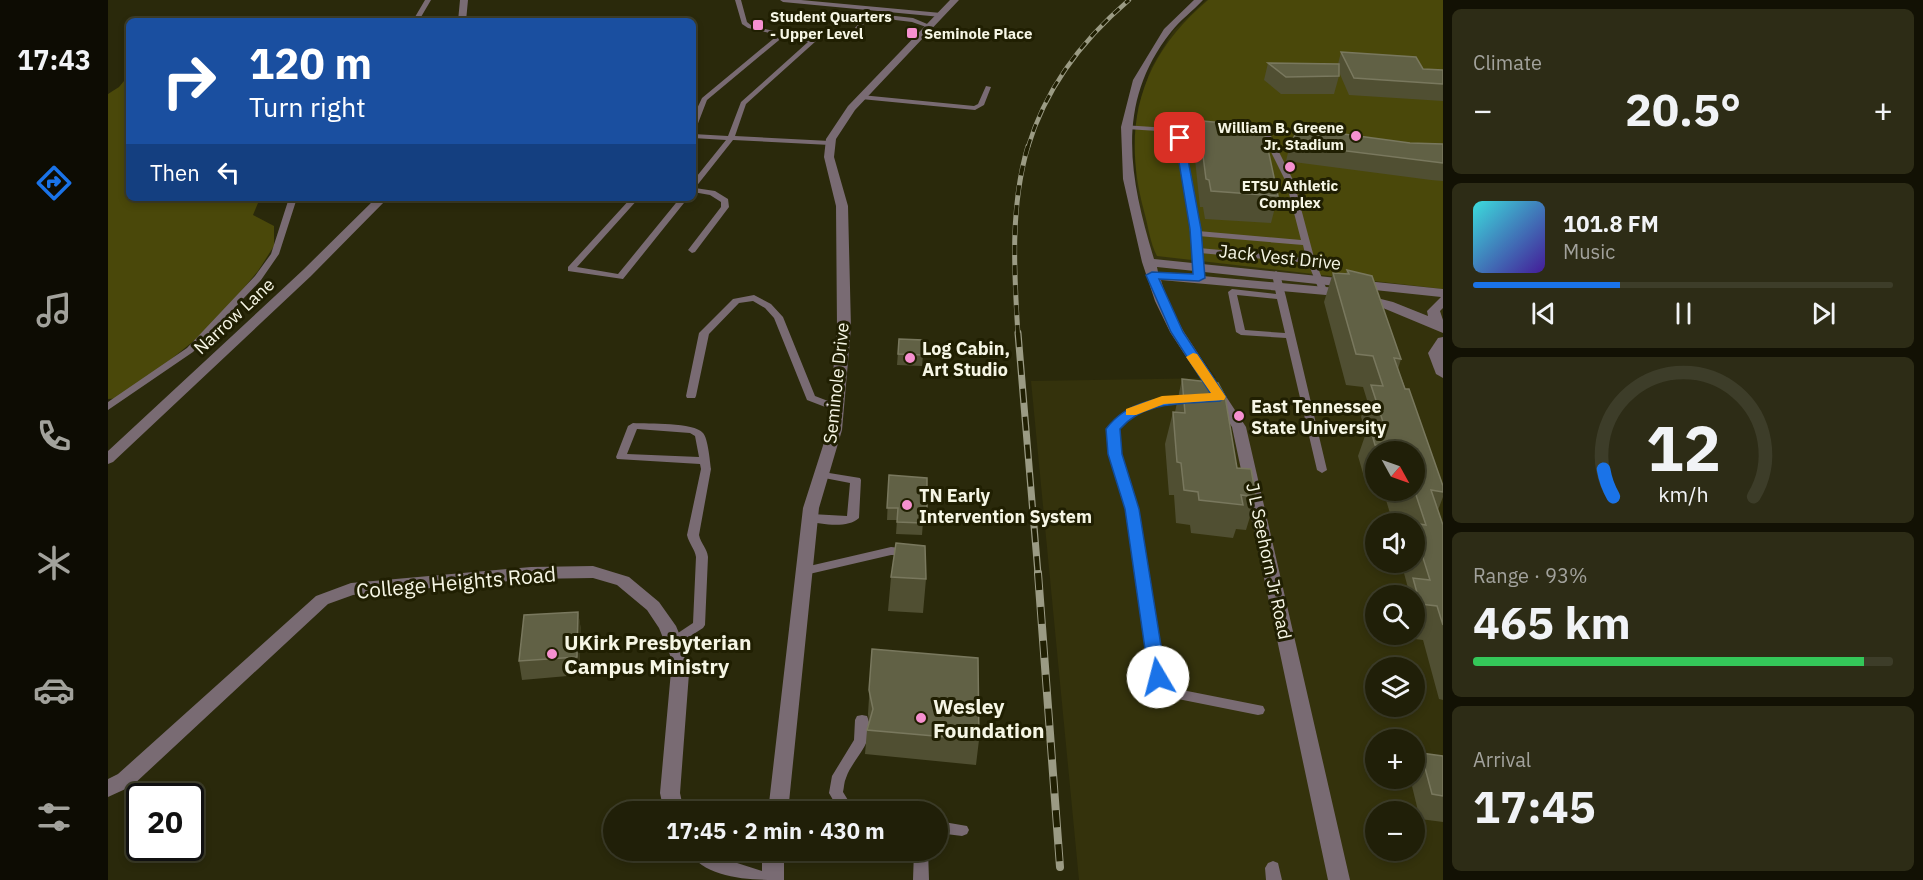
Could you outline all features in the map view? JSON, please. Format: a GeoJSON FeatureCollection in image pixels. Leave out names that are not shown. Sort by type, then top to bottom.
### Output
{"type":"FeatureCollection","features":[{"type":"Feature","properties":{"kind":"street"},"geometry":{"type":"LineString","coordinates":[[462,18],[465,0]]}},
{"type":"Feature","properties":{"kind":"street"},"geometry":{"type":"LineString","coordinates":[[830,143],[843,117],[955,0]]}},
{"type":"Feature","properties":{"kind":"street","name":"J L Seehorn Jr Road"},"geometry":{"type":"LineString","coordinates":[[1199,0],[1167,31],[1147,60],[1138,80],[1126,127],[1128,179],[1152,275],[1177,332],[1208,397],[1239,427],[1339,880]]}},
{"type":"Feature","properties":{"kind":"street","name":"Seminole Drive"},"geometry":{"type":"LineString","coordinates":[[779,801],[810,518],[835,430],[844,328],[842,206],[830,166],[830,143]]}},
{"type":"Feature","properties":{"kind":"street","name":"Narrow Lane"},"geometry":{"type":"LineString","coordinates":[[108,459],[307,273],[379,201]]}},
{"type":"Feature","properties":{"kind":"street","name":"Jack Vest Drive"},"geometry":{"type":"LineString","coordinates":[[1148,262],[1279,285],[1321,284],[1443,293]]}},
{"type":"Feature","properties":{"kind":"street","name":"Jack Vest Drive"},"geometry":{"type":"LineString","coordinates":[[1152,275],[1198,272]]}},
{"type":"Feature","properties":{"kind":"street","name":"Jack Vest Drive"},"geometry":{"type":"LineString","coordinates":[[1321,284],[1388,305],[1441,327]]}},
{"type":"Feature","properties":{"kind":"street"},"geometry":{"type":"LineString","coordinates":[[1441,327],[1433,311],[1443,300]]}},
{"type":"Feature","properties":{"kind":"street"},"geometry":{"type":"LineString","coordinates":[[1439,347],[1443,375]]}},
{"type":"Feature","properties":{"kind":"street","name":"College Heights Road"},"geometry":{"type":"LineString","coordinates":[[108,789],[126,780],[322,600],[351,588],[531,573],[593,572],[623,581],[638,591],[653,606],[681,660],[670,793],[672,801]]}},
{"type":"Feature","properties":{"kind":"street"},"geometry":{"type":"LineString","coordinates":[[709,861],[727,870],[760,880]]}},
{"type":"Feature","properties":{"kind":"street"},"geometry":{"type":"LineString","coordinates":[[773,861],[773,880]]}},
{"type":"Feature","properties":{"kind":"lane"},"geometry":{"type":"LineString","coordinates":[[419,18],[428,0]]}},
{"type":"Feature","properties":{"kind":"lane"},"geometry":{"type":"LineString","coordinates":[[696,184],[731,138],[743,103],[813,41],[782,35],[744,23],[738,0]]}},
{"type":"Feature","properties":{"kind":"lane"},"geometry":{"type":"LineString","coordinates":[[783,0],[941,15]]}},
{"type":"Feature","properties":{"kind":"lane"},"geometry":{"type":"LineString","coordinates":[[855,6],[862,0]]}},
{"type":"Feature","properties":{"kind":"lane"},"geometry":{"type":"LineString","coordinates":[[855,32],[869,15],[913,20],[928,27]]}},
{"type":"Feature","properties":{"kind":"lane"},"geometry":{"type":"LineString","coordinates":[[696,119],[704,99],[782,35]]}},
{"type":"Feature","properties":{"kind":"lane"},"geometry":{"type":"LineString","coordinates":[[861,97],[975,108],[981,105],[988,87]]}},
{"type":"Feature","properties":{"kind":"lane"},"geometry":{"type":"LineString","coordinates":[[1126,127],[1214,141]]}},
{"type":"Feature","properties":{"kind":"lane"},"geometry":{"type":"LineString","coordinates":[[1178,134],[1222,134]]}},
{"type":"Feature","properties":{"kind":"lane"},"geometry":{"type":"LineString","coordinates":[[1178,134],[1196,233],[1198,272]]}},
{"type":"Feature","properties":{"kind":"lane"},"geometry":{"type":"LineString","coordinates":[[696,136],[830,143]]}},
{"type":"Feature","properties":{"kind":"lane"},"geometry":{"type":"LineString","coordinates":[[1245,136],[1270,142],[1290,182],[1311,261],[1321,284]]}},
{"type":"Feature","properties":{"kind":"lane"},"geometry":{"type":"LineString","coordinates":[[1248,144],[1270,142]]}},
{"type":"Feature","properties":{"kind":"lane"},"geometry":{"type":"LineString","coordinates":[[692,250],[725,207],[725,201],[712,193],[696,189]]}},
{"type":"Feature","properties":{"kind":"lane"},"geometry":{"type":"LineString","coordinates":[[108,407],[190,350],[258,278],[275,254],[292,201]]}},
{"type":"Feature","properties":{"kind":"lane"},"geometry":{"type":"LineString","coordinates":[[632,201],[571,269],[620,277],[682,201]]}},
{"type":"Feature","properties":{"kind":"lane"},"geometry":{"type":"LineString","coordinates":[[1196,233],[1307,243]]}},
{"type":"Feature","properties":{"kind":"lane"},"geometry":{"type":"LineString","coordinates":[[1197,250],[1311,261]]}},
{"type":"Feature","properties":{"kind":"lane"},"geometry":{"type":"LineString","coordinates":[[1291,336],[1241,332],[1232,292],[1279,285],[1291,336],[1322,470]]}},
{"type":"Feature","properties":{"kind":"lane"},"geometry":{"type":"LineString","coordinates":[[691,396],[704,333],[736,301],[754,298],[768,306],[778,317],[811,398],[837,408]]}},
{"type":"Feature","properties":{"kind":"lane"},"geometry":{"type":"LineString","coordinates":[[1208,397],[1150,403],[1124,416],[1113,429],[1115,454],[1132,509],[1160,685],[1168,692],[1258,710]]}},
{"type":"Feature","properties":{"kind":"lane"},"geometry":{"type":"LineString","coordinates":[[673,642],[699,625],[702,557],[701,549],[695,544],[693,535],[706,461],[700,435],[692,430],[633,426],[621,457],[706,461]]}},
{"type":"Feature","properties":{"kind":"lane"},"geometry":{"type":"LineString","coordinates":[[810,518],[846,521],[853,518],[856,480],[823,475]]}},
{"type":"Feature","properties":{"kind":"lane"},"geometry":{"type":"LineString","coordinates":[[805,571],[891,551],[905,551],[912,555],[912,562]]}},
{"type":"Feature","properties":{"kind":"lane"},"geometry":{"type":"LineString","coordinates":[[841,801],[836,793],[839,776],[861,741],[862,720]]}},
{"type":"Feature","properties":{"kind":"lane"},"geometry":{"type":"LineString","coordinates":[[948,828],[962,830]]}},
{"type":"Feature","properties":{"kind":"lane"},"geometry":{"type":"LineString","coordinates":[[921,861],[921,880]]}},
{"type":"Feature","properties":{"kind":"shaded area","name":"East Tennessee State University"},"geometry":{"type":"Polygon","coordinates":[[[1206,0],[1443,0],[1443,880],[1079,880],[1031,381],[1216,378],[1161,301],[1148,266],[1136,180],[1138,108],[1151,68],[1173,31],[1206,0]]]}},
{"type":"Feature","properties":{"kind":"shaded area","name":"ETSU Athletic Complex"},"geometry":{"type":"Polygon","coordinates":[[[1208,0],[1443,0],[1443,289],[1157,256],[1137,180],[1136,122],[1142,95],[1152,69],[1166,45],[1185,22],[1208,0]]]}},
{"type":"Feature","properties":{"kind":"shaded area"},"geometry":{"type":"Polygon","coordinates":[[[126,79],[126,201],[279,201],[258,203],[253,215],[274,226],[274,246],[258,271],[211,327],[123,398],[108,399],[108,94],[119,87],[126,79]]]}},
{"type":"Feature","properties":{"kind":"building"},"geometry":{"type":"Polygon","coordinates":[[[1341,52],[1416,57],[1423,69],[1443,70],[1443,84],[1354,78],[1341,52]]]}},
{"type":"Feature","properties":{"kind":"building"},"geometry":{"type":"Polygon","coordinates":[[[1268,63],[1339,64],[1339,76],[1286,77],[1268,63]]]}},
{"type":"Feature","properties":{"kind":"building"},"geometry":{"type":"Polygon","coordinates":[[[1202,121],[1260,126],[1262,134],[1265,135],[1278,196],[1211,191],[1209,180],[1206,179],[1199,124],[1202,124],[1202,121]]]}},
{"type":"Feature","properties":{"kind":"building"},"geometry":{"type":"Polygon","coordinates":[[[1299,128],[1410,143],[1443,144],[1443,163],[1290,144],[1299,128]]]}},
{"type":"Feature","properties":{"kind":"building"},"geometry":{"type":"Polygon","coordinates":[[[1347,270],[1372,276],[1401,359],[1394,358],[1405,389],[1409,389],[1443,486],[1443,492],[1431,490],[1443,525],[1443,625],[1437,606],[1425,605],[1425,585],[1415,585],[1413,578],[1430,580],[1425,564],[1425,513],[1422,513],[1418,501],[1425,501],[1425,441],[1374,441],[1369,424],[1384,425],[1371,385],[1383,386],[1373,356],[1356,354],[1333,273],[1349,274],[1347,270]]]}},
{"type":"Feature","properties":{"kind":"building"},"geometry":{"type":"Polygon","coordinates":[[[899,339],[923,340],[923,355],[898,354],[899,339]]]}},
{"type":"Feature","properties":{"kind":"building"},"geometry":{"type":"Polygon","coordinates":[[[1182,379],[1218,383],[1225,396],[1237,468],[1251,469],[1256,497],[1241,495],[1243,505],[1199,500],[1198,492],[1184,490],[1181,463],[1177,462],[1173,412],[1185,413],[1182,379]]]}},
{"type":"Feature","properties":{"kind":"building","name":"TN Early Intervention System"},"geometry":{"type":"Polygon","coordinates":[[[889,475],[927,478],[927,511],[923,510],[923,523],[897,522],[898,508],[887,508],[889,475]]]}},
{"type":"Feature","properties":{"kind":"building"},"geometry":{"type":"Polygon","coordinates":[[[896,543],[925,546],[926,579],[891,577],[896,543]]]}},
{"type":"Feature","properties":{"kind":"building"},"geometry":{"type":"Polygon","coordinates":[[[578,612],[577,657],[519,661],[524,615],[578,612]]]}},
{"type":"Feature","properties":{"kind":"building","name":"Wesley Foundation"},"geometry":{"type":"Polygon","coordinates":[[[872,649],[978,658],[979,740],[867,730],[873,709],[869,690],[872,649]]]}},
{"type":"Feature","properties":{"kind":"building"},"geometry":{"type":"Polygon","coordinates":[[[1425,754],[1443,756],[1443,796],[1432,794],[1425,768],[1425,754]]]}},
{"type":"Feature","properties":{"kind":"railway"},"geometry":{"type":"LineString","coordinates":[[1028,147],[1045,104],[1068,66],[1096,31],[1129,0]]}},
{"type":"Feature","properties":{"kind":"railway"},"geometry":{"type":"LineString","coordinates":[[1018,335],[1016,216],[1018,192],[1028,146]]}},
{"type":"Feature","properties":{"kind":"railway"},"geometry":{"type":"LineString","coordinates":[[1018,333],[1038,574]]}},
{"type":"Feature","properties":{"kind":"railway"},"geometry":{"type":"LineString","coordinates":[[1038,573],[1060,867]]}},
{"type":"Feature","properties":{"kind":"slow traffic"},"geometry":{"type":"LineString","coordinates":[[1131,412],[1162,400],[1220,397],[1193,357]]}},
{"type":"Feature","properties":{"kind":"place","name":"Student Quarters - Upper Level"},"geometry":{"type":"Point","coordinates":[758,25]}},
{"type":"Feature","properties":{"kind":"place","name":"Seminole Place"},"geometry":{"type":"Point","coordinates":[912,33]}},
{"type":"Feature","properties":{"kind":"place","name":"William B. Greene Jr. Stadium"},"geometry":{"type":"Point","coordinates":[1356,136]}},
{"type":"Feature","properties":{"kind":"place","name":"ETSU Athletic Complex"},"geometry":{"type":"Point","coordinates":[1290,167]}},
{"type":"Feature","properties":{"kind":"place","name":"Log Cabin, Art Studio"},"geometry":{"type":"Point","coordinates":[910,358]}},
{"type":"Feature","properties":{"kind":"place","name":"East Tennessee State University"},"geometry":{"type":"Point","coordinates":[1239,416]}},
{"type":"Feature","properties":{"kind":"place","name":"TN Early Intervention System"},"geometry":{"type":"Point","coordinates":[907,505]}},
{"type":"Feature","properties":{"kind":"place","name":"UKirk Presbyterian Campus Ministry"},"geometry":{"type":"Point","coordinates":[552,654]}},
{"type":"Feature","properties":{"kind":"place","name":"Wesley Foundation"},"geometry":{"type":"Point","coordinates":[921,718]}},
{"type":"Feature","properties":{"kind":"route"},"geometry":{"type":"LineString","coordinates":[[1158,677],[1132,509],[1115,454],[1113,429],[1124,416],[1150,403],[1184,398],[1220,397],[1177,332],[1161,301],[1152,275],[1199,278],[1196,229],[1180,138]]}}]}
